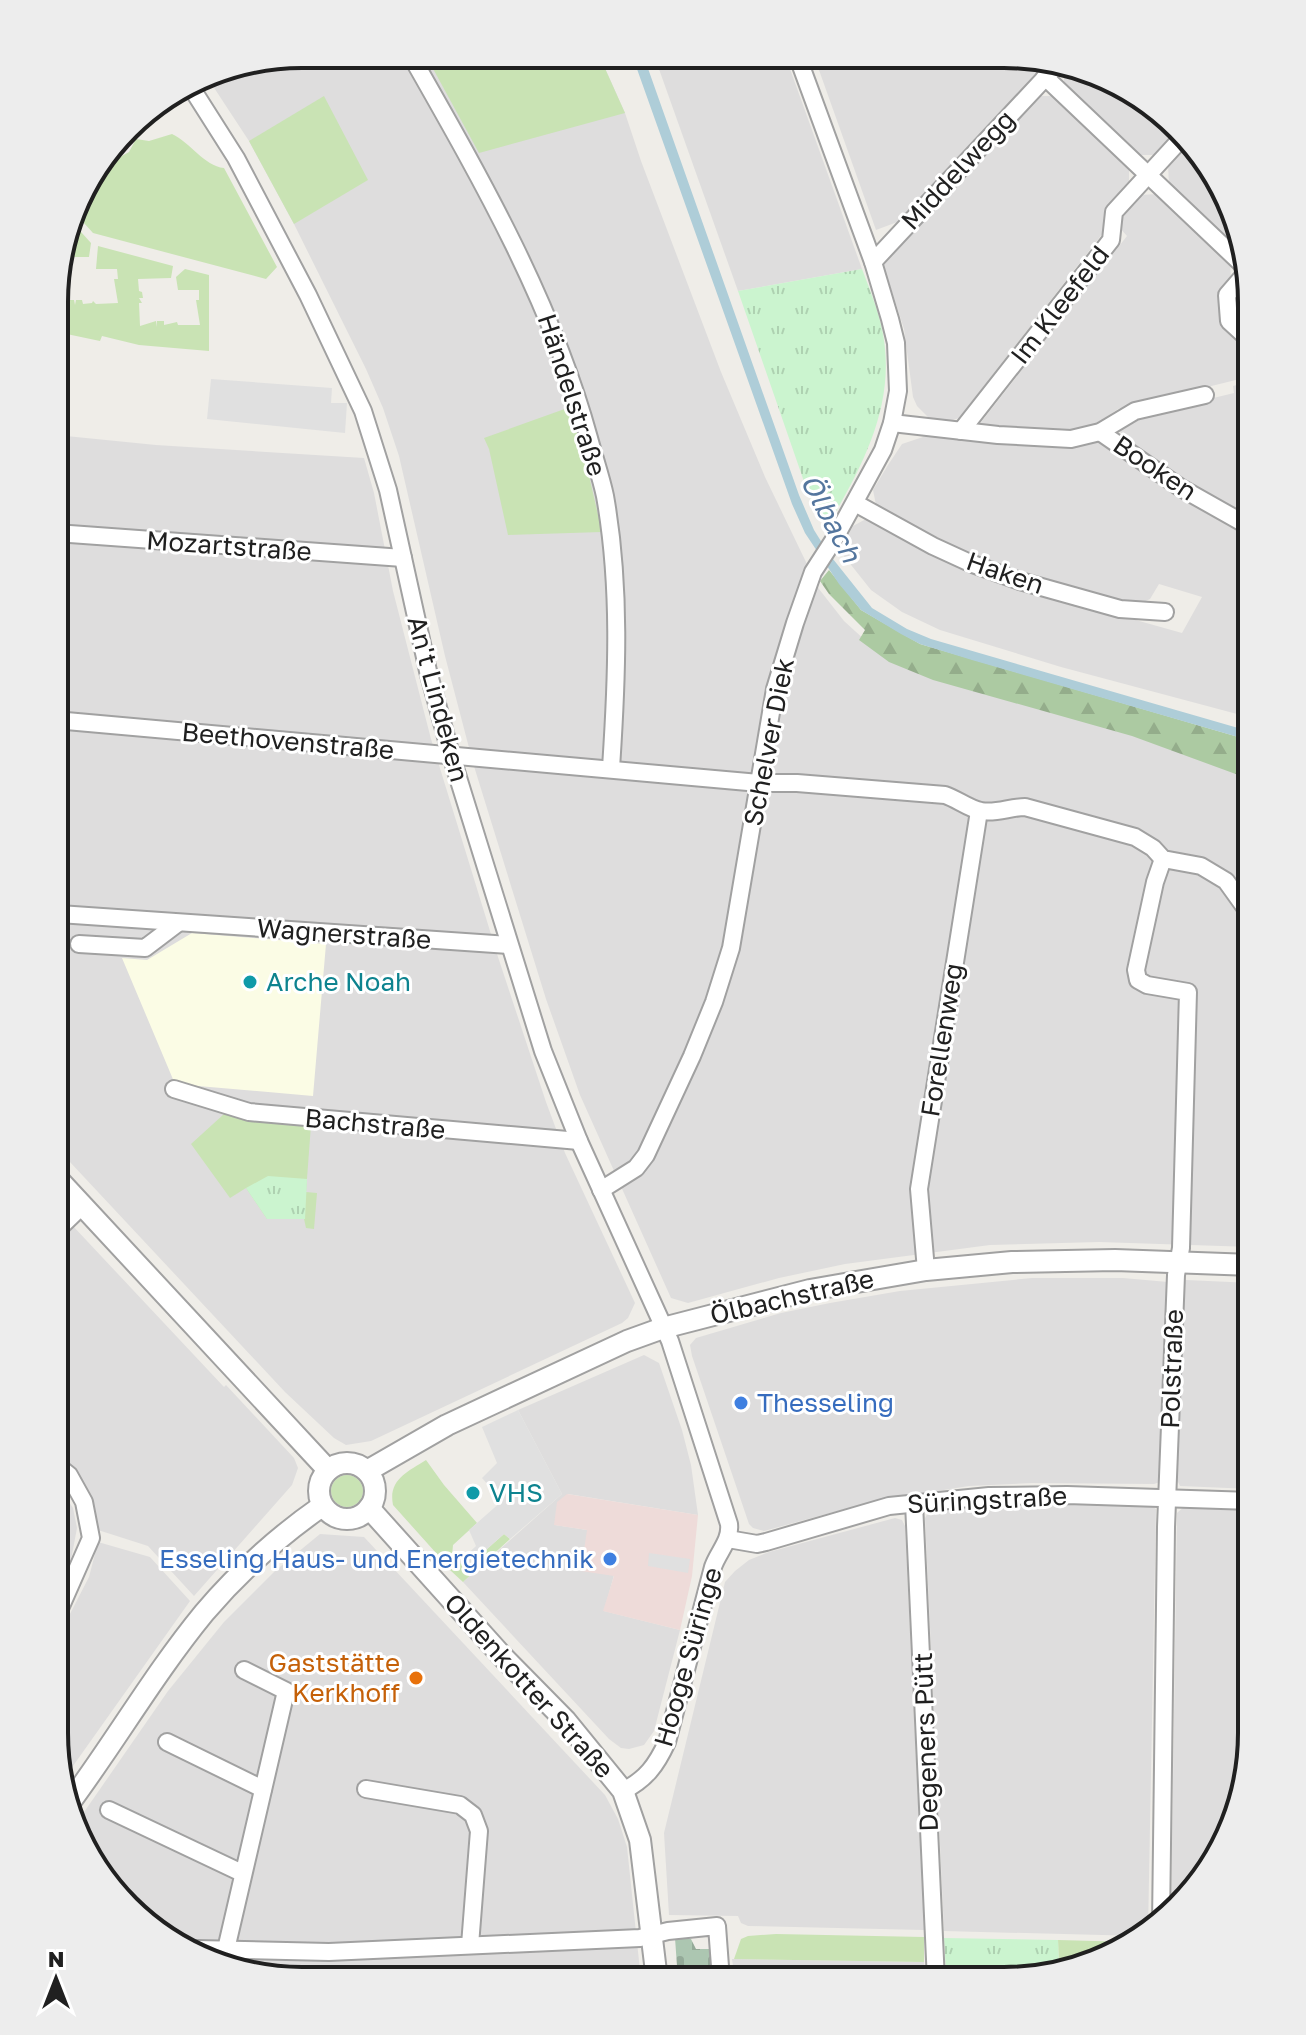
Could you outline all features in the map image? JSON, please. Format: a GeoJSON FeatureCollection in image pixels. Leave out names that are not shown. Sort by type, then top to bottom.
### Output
{"type":"FeatureCollection","features":[{"type":"Feature","properties":{"kind":"street","name":"Händelstraße"},"geometry":{"type":"LineString","coordinates":[[418,68],[480,177],[548,316],[581,407],[605,495],[615,579],[617,676],[611,768]]}},
{"type":"Feature","properties":{"kind":"street","name":"Schelver Diek"},"geometry":{"type":"LineString","coordinates":[[601,1190],[636,1168],[646,1155],[714,1002],[737,923],[775,689],[817,564],[835,538],[883,450],[898,391],[896,343],[873,262],[802,68]]}},
{"type":"Feature","properties":{"kind":"street","name":"Middelwegg"},"geometry":{"type":"LineString","coordinates":[[873,262],[1049,73]]}},
{"type":"Feature","properties":{"kind":"street","name":"Middelwegg"},"geometry":{"type":"LineString","coordinates":[[1053,74],[1147,175],[1234,257]]}},
{"type":"Feature","properties":{"kind":"street","name":"An't Lindeken"},"geometry":{"type":"LineString","coordinates":[[195,94],[236,158],[337,352],[375,445],[451,755],[543,1051],[579,1141],[663,1328]]}},
{"type":"Feature","properties":{"kind":"street"},"geometry":{"type":"LineString","coordinates":[[1147,175],[1176,144]]}},
{"type":"Feature","properties":{"kind":"street","name":"Im Kleefeld"},"geometry":{"type":"LineString","coordinates":[[961,431],[1111,240],[1114,212],[1147,175]]}},
{"type":"Feature","properties":{"kind":"street"},"geometry":{"type":"LineString","coordinates":[[1237,284],[1227,295],[1229,321],[1238,329]]}},
{"type":"Feature","properties":{"kind":"street"},"geometry":{"type":"LineString","coordinates":[[892,423],[1071,439],[1100,432],[1135,411],[1205,395]]}},
{"type":"Feature","properties":{"kind":"street","name":"Booken"},"geometry":{"type":"LineString","coordinates":[[1100,432],[1181,488],[1238,520]]}},
{"type":"Feature","properties":{"kind":"street","name":"Haken"},"geometry":{"type":"LineString","coordinates":[[855,503],[933,546],[1020,581],[1120,609],[1165,612]]}},
{"type":"Feature","properties":{"kind":"street","name":"Mozartstraße"},"geometry":{"type":"LineString","coordinates":[[68,534],[403,558]]}},
{"type":"Feature","properties":{"kind":"street","name":"Beethovenstraße"},"geometry":{"type":"LineString","coordinates":[[68,721],[759,783],[797,783],[945,795],[979,811]]}},
{"type":"Feature","properties":{"kind":"street"},"geometry":{"type":"LineString","coordinates":[[979,811],[996,812],[1025,807],[1135,837],[1153,848],[1163,859],[1201,866],[1226,881],[1238,897]]}},
{"type":"Feature","properties":{"kind":"street","name":"Forellenweg"},"geometry":{"type":"LineString","coordinates":[[926,1270],[919,1189],[979,811]]}},
{"type":"Feature","properties":{"kind":"street","name":"Polstraße"},"geometry":{"type":"LineString","coordinates":[[1161,1906],[1168,1497],[1188,992],[1147,985],[1136,975],[1155,882],[1163,859]]}},
{"type":"Feature","properties":{"kind":"street","name":"Wagnerstraße"},"geometry":{"type":"LineString","coordinates":[[68,915],[509,945]]}},
{"type":"Feature","properties":{"kind":"street"},"geometry":{"type":"LineString","coordinates":[[79,944],[145,948],[178,923]]}},
{"type":"Feature","properties":{"kind":"street","name":"Bachstraße"},"geometry":{"type":"LineString","coordinates":[[174,1089],[249,1112],[579,1141]]}},
{"type":"Feature","properties":{"kind":"street"},"geometry":{"type":"LineString","coordinates":[[68,1189],[328,1470]]}},
{"type":"Feature","properties":{"kind":"street"},"geometry":{"type":"LineString","coordinates":[[68,1219],[83,1205]]}},
{"type":"Feature","properties":{"kind":"street","name":"Ölbachstraße"},"geometry":{"type":"LineString","coordinates":[[367,1471],[486,1405],[591,1357],[663,1328],[796,1293],[926,1270],[1066,1260],[1237,1264]]}},
{"type":"Feature","properties":{"kind":"street","name":"Hooge Süringe"},"geometry":{"type":"LineString","coordinates":[[623,1791],[641,1781],[656,1765],[667,1742],[713,1567],[717,1554],[728,1539],[729,1524],[663,1328]]}},
{"type":"Feature","properties":{"kind":"street"},"geometry":{"type":"LineString","coordinates":[[343,1463],[367,1471],[375,1493],[369,1508],[354,1518],[345,1519],[336,1517],[322,1506],[319,1487],[328,1470],[343,1463]]}},
{"type":"Feature","properties":{"kind":"street"},"geometry":{"type":"LineString","coordinates":[[68,1474],[84,1502],[91,1538],[68,1590]]}},
{"type":"Feature","properties":{"kind":"street","name":"Süringstraße"},"geometry":{"type":"LineString","coordinates":[[728,1539],[757,1544],[889,1506],[989,1496],[1237,1500]]}},
{"type":"Feature","properties":{"kind":"street","name":"Degeners Pütt"},"geometry":{"type":"LineString","coordinates":[[914,1503],[935,1967]]}},
{"type":"Feature","properties":{"kind":"street"},"geometry":{"type":"LineString","coordinates":[[76,1793],[178,1646],[206,1611],[250,1565],[292,1527],[322,1506]]}},
{"type":"Feature","properties":{"kind":"street","name":"Oldenkotter Straße"},"geometry":{"type":"LineString","coordinates":[[369,1508],[566,1721],[623,1791],[640,1840],[656,1967]]}},
{"type":"Feature","properties":{"kind":"street"},"geometry":{"type":"LineString","coordinates":[[224,1953],[286,1691],[244,1670]]}},
{"type":"Feature","properties":{"kind":"street"},"geometry":{"type":"LineString","coordinates":[[167,1742],[263,1789]]}},
{"type":"Feature","properties":{"kind":"street"},"geometry":{"type":"LineString","coordinates":[[366,1789],[460,1805],[473,1815],[479,1831],[470,1945]]}},
{"type":"Feature","properties":{"kind":"street"},"geometry":{"type":"LineString","coordinates":[[109,1810],[242,1873]]}},
{"type":"Feature","properties":{"kind":"street"},"geometry":{"type":"LineString","coordinates":[[229,1955],[640,1938],[717,1926],[720,1967]]}},
{"type":"Feature","properties":{"kind":"shaded area"},"geometry":{"type":"Polygon","coordinates":[[[302,68],[605,68],[625,113],[721,372],[765,477],[819,589],[844,621],[866,641],[1238,768],[1237,1247],[1099,1242],[990,1245],[845,1264],[688,1303],[671,1298],[580,1095],[546,999],[473,763],[399,456],[383,408],[294,224],[249,141],[213,86],[271,70],[302,68]]]}},
{"type":"Feature","properties":{"kind":"shaded area"},"geometry":{"type":"Polygon","coordinates":[[[659,68],[790,68],[862,269],[738,291],[659,68]]]}},
{"type":"Feature","properties":{"kind":"shaded area"},"geometry":{"type":"Polygon","coordinates":[[[818,68],[1004,68],[1040,71],[900,221],[876,230],[818,68]]]}},
{"type":"Feature","properties":{"kind":"shaded area"},"geometry":{"type":"Polygon","coordinates":[[[1064,76],[1121,99],[1146,116],[1172,140],[1158,155],[1139,155],[1064,86],[1064,76]]]}},
{"type":"Feature","properties":{"kind":"shaded area"},"geometry":{"type":"Polygon","coordinates":[[[1035,96],[1055,96],[1129,166],[1129,185],[1104,213],[1103,233],[959,418],[931,420],[913,397],[904,329],[883,264],[1035,96]]]}},
{"type":"Feature","properties":{"kind":"shaded area"},"geometry":{"type":"Polygon","coordinates":[[[1181,150],[1190,160],[1207,185],[1229,239],[1169,184],[1168,165],[1181,150]]]}},
{"type":"Feature","properties":{"kind":"shaded area"},"geometry":{"type":"Polygon","coordinates":[[[1159,194],[1230,261],[1231,281],[1219,293],[1220,323],[1238,340],[1238,379],[1118,409],[1090,428],[1073,431],[978,426],[1127,236],[1119,227],[1119,217],[1139,195],[1159,194]]]}},
{"type":"Feature","properties":{"kind":"shaded area"},"geometry":{"type":"Polygon","coordinates":[[[1238,294],[1238,321],[1235,318],[1238,294]]]}},
{"type":"Feature","properties":{"kind":"shaded area"},"geometry":{"type":"Polygon","coordinates":[[[211,379],[332,388],[331,403],[347,403],[345,433],[207,419],[211,379]]]}},
{"type":"Feature","properties":{"kind":"shaded area"},"geometry":{"type":"Polygon","coordinates":[[[1238,385],[1238,511],[1156,462],[1119,431],[1135,417],[1234,393],[1233,386],[1238,385]]]}},
{"type":"Feature","properties":{"kind":"shaded area"},"geometry":{"type":"Polygon","coordinates":[[[929,435],[1031,445],[1087,445],[1089,441],[1098,441],[1165,487],[1238,530],[1238,714],[1061,667],[940,630],[902,612],[871,590],[840,551],[853,526],[866,519],[1011,585],[1182,633],[1202,597],[1159,584],[1150,599],[1135,606],[986,562],[880,508],[876,505],[873,490],[902,444],[929,435]]]}},
{"type":"Feature","properties":{"kind":"shaded area"},"geometry":{"type":"Polygon","coordinates":[[[68,436],[364,458],[393,591],[431,739],[498,957],[565,1153],[635,1303],[622,1323],[371,1441],[346,1445],[334,1438],[285,1392],[68,1160],[68,436]]]}},
{"type":"Feature","properties":{"kind":"shaded area"},"geometry":{"type":"Polygon","coordinates":[[[192,933],[326,944],[313,1096],[175,1084],[122,958],[147,960],[192,933]]]}},
{"type":"Feature","properties":{"kind":"shaded area"},"geometry":{"type":"Polygon","coordinates":[[[72,1225],[224,1387],[226,1385],[294,1458],[298,1468],[292,1485],[194,1596],[148,1546],[98,1530],[94,1504],[87,1488],[68,1463],[68,1229],[72,1225]]]}},
{"type":"Feature","properties":{"kind":"shaded area"},"geometry":{"type":"Polygon","coordinates":[[[1032,1278],[1123,1278],[1168,1282],[1160,1482],[969,1486],[874,1501],[764,1531],[749,1524],[692,1356],[690,1345],[696,1338],[781,1313],[830,1303],[900,1291],[1032,1278]]]}},
{"type":"Feature","properties":{"kind":"shaded area"},"geometry":{"type":"Polygon","coordinates":[[[1186,1280],[1237,1282],[1237,1488],[1180,1486],[1174,1474],[1180,1286],[1186,1280]]]}},
{"type":"Feature","properties":{"kind":"shaded area"},"geometry":{"type":"Polygon","coordinates":[[[644,1355],[659,1363],[682,1430],[698,1515],[568,1494],[555,1525],[587,1530],[614,1575],[604,1611],[680,1630],[654,1731],[644,1745],[629,1749],[621,1748],[609,1739],[463,1582],[562,1494],[518,1410],[644,1355]]]}},
{"type":"Feature","properties":{"kind":"shaded area"},"geometry":{"type":"Polygon","coordinates":[[[518,1410],[562,1494],[510,1539],[504,1534],[470,1564],[458,1563],[476,1546],[469,1530],[502,1501],[482,1478],[497,1463],[482,1427],[518,1410]]]}},
{"type":"Feature","properties":{"kind":"shaded area"},"geometry":{"type":"Polygon","coordinates":[[[567,1494],[698,1515],[692,1576],[680,1630],[603,1611],[614,1576],[581,1571],[587,1530],[554,1525],[557,1502],[567,1494]]]}},
{"type":"Feature","properties":{"kind":"shaded area"},"geometry":{"type":"Polygon","coordinates":[[[68,1500],[77,1528],[68,1569],[68,1500]]]}},
{"type":"Feature","properties":{"kind":"shaded area"},"geometry":{"type":"Polygon","coordinates":[[[1010,1504],[1149,1504],[1156,1509],[1148,1917],[1121,1935],[944,1931],[925,1518],[929,1511],[1010,1504]]]}},
{"type":"Feature","properties":{"kind":"shaded area"},"geometry":{"type":"Polygon","coordinates":[[[1185,1506],[1237,1508],[1237,1748],[1234,1779],[1214,1836],[1199,1863],[1171,1896],[1177,1513],[1185,1506]]]}},
{"type":"Feature","properties":{"kind":"shaded area"},"geometry":{"type":"Polygon","coordinates":[[[895,1518],[902,1520],[905,1526],[924,1930],[748,1926],[741,1923],[738,1916],[669,1915],[664,1833],[725,1582],[749,1560],[769,1552],[895,1518]]]}},
{"type":"Feature","properties":{"kind":"shaded area"},"geometry":{"type":"Polygon","coordinates":[[[320,1534],[364,1537],[605,1795],[618,1819],[627,1847],[640,1967],[271,1965],[241,1959],[185,1936],[137,1898],[99,1850],[83,1814],[168,1691],[224,1622],[275,1571],[320,1534]]]}},
{"type":"Feature","properties":{"kind":"shaded area"},"geometry":{"type":"Polygon","coordinates":[[[98,1542],[150,1557],[190,1601],[71,1769],[68,1618],[89,1577],[98,1542]]]}},
{"type":"Feature","properties":{"kind":"shaded area"},"geometry":{"type":"Polygon","coordinates":[[[649,1553],[690,1559],[688,1573],[648,1566],[649,1553]]]}},
{"type":"Feature","properties":{"kind":"shaded area"},"geometry":{"type":"Polygon","coordinates":[[[732,1959],[924,1962],[924,1967],[733,1967],[732,1959]]]}},
{"type":"Feature","properties":{"kind":"green space"},"geometry":{"type":"Polygon","coordinates":[[[433,68],[605,68],[625,113],[479,153],[433,68]]]}},
{"type":"Feature","properties":{"kind":"green space"},"geometry":{"type":"Polygon","coordinates":[[[324,96],[368,180],[294,224],[249,141],[324,96]]]}},
{"type":"Feature","properties":{"kind":"green space"},"geometry":{"type":"Polygon","coordinates":[[[172,134],[210,163],[224,168],[277,267],[266,279],[93,233],[83,222],[92,199],[116,160],[129,152],[136,139],[149,141],[172,134]]]}},
{"type":"Feature","properties":{"kind":"green space"},"geometry":{"type":"Polygon","coordinates":[[[80,230],[91,243],[89,257],[73,257],[80,230]]]}},
{"type":"Feature","properties":{"kind":"green space"},"geometry":{"type":"Polygon","coordinates":[[[98,246],[173,266],[171,278],[138,279],[143,298],[139,298],[142,303],[139,303],[140,326],[156,321],[157,327],[157,321],[164,321],[164,325],[177,322],[178,325],[200,325],[196,300],[199,300],[199,290],[178,290],[176,277],[185,269],[209,275],[209,351],[139,345],[102,336],[100,341],[68,334],[68,300],[74,300],[75,305],[76,300],[82,300],[83,304],[93,301],[96,304],[118,303],[114,279],[118,279],[117,269],[96,269],[98,246]]]}},
{"type":"Feature","properties":{"kind":"green space"},"geometry":{"type":"Polygon","coordinates":[[[862,269],[883,334],[885,386],[864,459],[827,527],[809,496],[738,291],[862,269]]]}},
{"type":"Feature","properties":{"kind":"green space"},"geometry":{"type":"Polygon","coordinates":[[[573,406],[602,532],[508,535],[484,438],[573,406]]]}},
{"type":"Feature","properties":{"kind":"green space"},"geometry":{"type":"Polygon","coordinates":[[[829,570],[861,610],[920,644],[1238,737],[1238,775],[1132,736],[933,680],[889,662],[859,640],[865,630],[820,581],[829,570]]]}},
{"type":"Feature","properties":{"kind":"green space"},"geometry":{"type":"Polygon","coordinates":[[[224,1114],[245,1120],[311,1125],[306,1192],[317,1193],[314,1229],[306,1228],[304,1219],[267,1219],[246,1188],[230,1198],[191,1144],[224,1114]]]}},
{"type":"Feature","properties":{"kind":"green space"},"geometry":{"type":"Polygon","coordinates":[[[268,1176],[307,1179],[305,1219],[267,1219],[246,1188],[268,1176]]]}},
{"type":"Feature","properties":{"kind":"green space"},"geometry":{"type":"Polygon","coordinates":[[[426,1460],[477,1523],[453,1545],[452,1556],[445,1563],[393,1505],[396,1483],[426,1460]]]}},
{"type":"Feature","properties":{"kind":"green space"},"geometry":{"type":"Polygon","coordinates":[[[347,1475],[358,1480],[363,1491],[358,1502],[347,1507],[336,1502],[331,1491],[336,1480],[347,1475]]]}},
{"type":"Feature","properties":{"kind":"green space"},"geometry":{"type":"Polygon","coordinates":[[[504,1534],[510,1539],[463,1582],[450,1570],[458,1563],[470,1564],[504,1534]]]}},
{"type":"Feature","properties":{"kind":"green space"},"geometry":{"type":"Polygon","coordinates":[[[776,1934],[924,1937],[924,1962],[734,1959],[741,1939],[776,1934]]]}},
{"type":"Feature","properties":{"kind":"green space"},"geometry":{"type":"Polygon","coordinates":[[[675,1938],[691,1939],[696,1949],[712,1949],[714,1967],[677,1967],[675,1938]]]}},
{"type":"Feature","properties":{"kind":"green space"},"geometry":{"type":"Polygon","coordinates":[[[944,1938],[1058,1940],[1059,1961],[1050,1963],[946,1967],[944,1938]]]}},
{"type":"Feature","properties":{"kind":"green space"},"geometry":{"type":"Polygon","coordinates":[[[1058,1940],[1110,1941],[1079,1955],[1059,1961],[1058,1940]]]}},
{"type":"Feature","properties":{"kind":"water"},"geometry":{"type":"Polygon","coordinates":[[[637,68],[648,68],[814,530],[872,608],[931,639],[1238,728],[1238,737],[920,644],[861,610],[839,584],[805,533],[637,68]]]}},
{"type":"Feature","properties":{"kind":"place","name":"Arche Noah"},"geometry":{"type":"Point","coordinates":[250,982]}},
{"type":"Feature","properties":{"kind":"place","name":"Thesseling"},"geometry":{"type":"Point","coordinates":[741,1403]}},
{"type":"Feature","properties":{"kind":"place","name":"VHS"},"geometry":{"type":"Point","coordinates":[473,1493]}},
{"type":"Feature","properties":{"kind":"place","name":"Esseling Haus- und Energietechnik"},"geometry":{"type":"Point","coordinates":[610,1559]}},
{"type":"Feature","properties":{"kind":"place","name":"Gaststätte Kerkhoff"},"geometry":{"type":"Point","coordinates":[416,1678]}},
{"type":"Feature","properties":{"kind":"water label","name":"Ölbach"},"geometry":{"type":"Point","coordinates":[831,518]}}]}
